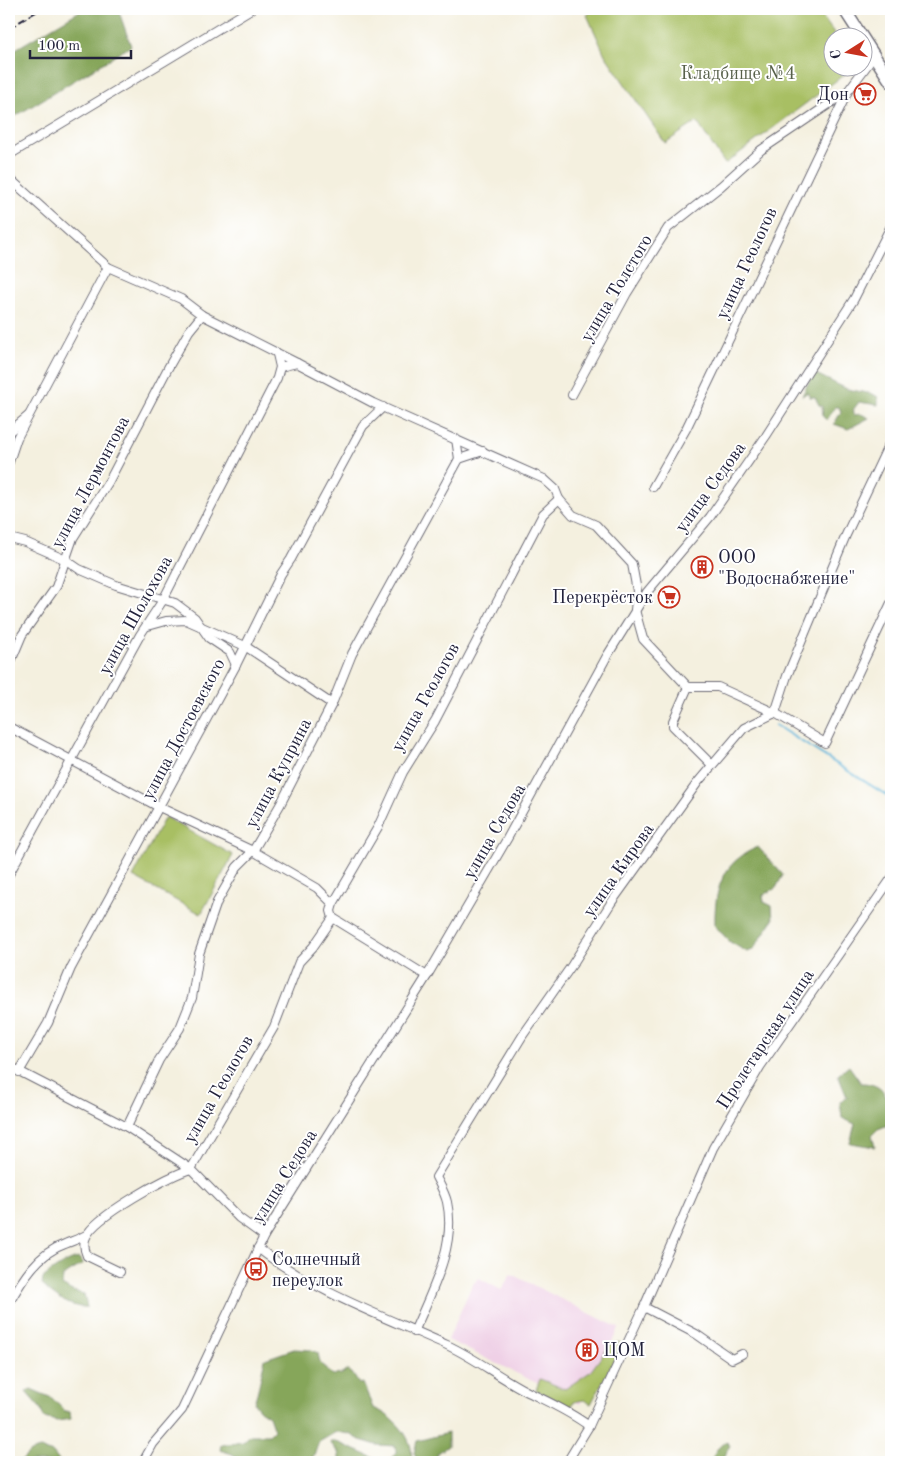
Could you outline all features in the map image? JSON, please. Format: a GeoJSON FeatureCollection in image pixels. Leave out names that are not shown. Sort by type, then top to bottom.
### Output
{"type":"FeatureCollection","features":[{"type":"Feature","properties":{"kind":"street"},"geometry":{"type":"LineString","coordinates":[[9,155],[251,9]]}},
{"type":"Feature","properties":{"kind":"street"},"geometry":{"type":"LineString","coordinates":[[844,9],[890,79]]}},
{"type":"Feature","properties":{"kind":"street","name":"улица Геологов"},"geometry":{"type":"LineString","coordinates":[[652,487],[690,420],[848,91],[874,56]]}},
{"type":"Feature","properties":{"kind":"street","name":"улица Толстого"},"geometry":{"type":"LineString","coordinates":[[572,395],[627,293],[668,228],[721,186],[761,150],[848,91]]}},
{"type":"Feature","properties":{"kind":"street"},"geometry":{"type":"LineString","coordinates":[[9,178],[108,267],[181,299],[202,315],[383,407],[544,479],[556,489],[559,499],[573,515],[596,525],[632,564],[637,591],[635,610],[643,639],[688,687],[718,687],[775,713],[825,743],[891,603]]}},
{"type":"Feature","properties":{"kind":"street","name":"улица Седова"},"geometry":{"type":"LineString","coordinates":[[143,1462],[153,1444],[182,1410],[264,1236],[427,976],[507,839],[607,656],[647,592],[710,517],[766,436],[854,299],[891,226]]}},
{"type":"Feature","properties":{"kind":"street"},"geometry":{"type":"LineString","coordinates":[[9,462],[17,438],[108,267]]}},
{"type":"Feature","properties":{"kind":"street","name":"улица Лермонтова"},"geometry":{"type":"LineString","coordinates":[[9,666],[22,635],[56,586],[74,538],[109,481],[189,331],[202,315]]}},
{"type":"Feature","properties":{"kind":"street"},"geometry":{"type":"LineString","coordinates":[[277,354],[280,367],[296,363]]}},
{"type":"Feature","properties":{"kind":"street","name":"улица Шолохова"},"geometry":{"type":"LineString","coordinates":[[9,874],[140,635],[148,626],[163,600],[280,367]]}},
{"type":"Feature","properties":{"kind":"street","name":"улица Достоевского"},"geometry":{"type":"LineString","coordinates":[[19,1072],[48,1023],[71,968],[236,664],[281,574],[363,426],[383,407]]}},
{"type":"Feature","properties":{"kind":"street"},"geometry":{"type":"LineString","coordinates":[[9,432],[32,413]]}},
{"type":"Feature","properties":{"kind":"street"},"geometry":{"type":"LineString","coordinates":[[456,439],[459,459],[483,451]]}},
{"type":"Feature","properties":{"kind":"street"},"geometry":{"type":"LineString","coordinates":[[775,713],[787,676],[846,536],[891,440]]}},
{"type":"Feature","properties":{"kind":"street","name":"улица Куприна"},"geometry":{"type":"LineString","coordinates":[[126,1127],[159,1060],[180,1028],[192,998],[199,954],[217,902],[237,867],[253,851],[280,805],[332,704],[352,654],[459,459]]}},
{"type":"Feature","properties":{"kind":"street","name":"улица Геологов"},"geometry":{"type":"LineString","coordinates":[[333,904],[378,827],[403,772],[435,721],[543,514],[559,499]]}},
{"type":"Feature","properties":{"kind":"street"},"geometry":{"type":"LineString","coordinates":[[9,538],[25,542],[66,560],[79,569],[116,585],[175,603],[203,627],[209,638],[230,652],[236,664]]}},
{"type":"Feature","properties":{"kind":"street"},"geometry":{"type":"LineString","coordinates":[[637,591],[641,595],[647,592]]}},
{"type":"Feature","properties":{"kind":"street"},"geometry":{"type":"LineString","coordinates":[[148,626],[186,620],[203,627],[245,646],[332,704]]}},
{"type":"Feature","properties":{"kind":"street"},"geometry":{"type":"LineString","coordinates":[[688,687],[673,721],[673,726],[712,765]]}},
{"type":"Feature","properties":{"kind":"street","name":"улица Кирова"},"geometry":{"type":"LineString","coordinates":[[414,1332],[442,1264],[448,1239],[449,1214],[446,1199],[436,1177],[523,1035],[572,965],[611,903],[712,765],[744,728],[775,713]]}},
{"type":"Feature","properties":{"kind":"street"},"geometry":{"type":"LineString","coordinates":[[9,727],[159,807],[253,851],[317,888],[333,904],[331,911],[334,918],[427,976]]}},
{"type":"Feature","properties":{"kind":"street","name":"Пролетарская улица"},"geometry":{"type":"LineString","coordinates":[[567,1462],[589,1426],[644,1308],[713,1148],[760,1067],[891,879]]}},
{"type":"Feature","properties":{"kind":"street","name":"улица Геологов"},"geometry":{"type":"LineString","coordinates":[[9,1303],[21,1282],[44,1256],[86,1235],[96,1224],[138,1194],[176,1173],[191,1169],[274,1027],[299,962],[313,947],[334,918]]}},
{"type":"Feature","properties":{"kind":"street"},"geometry":{"type":"LineString","coordinates":[[9,1066],[126,1127],[191,1169],[239,1218],[264,1236]]}},
{"type":"Feature","properties":{"kind":"street"},"geometry":{"type":"LineString","coordinates":[[86,1235],[84,1248],[87,1256],[120,1272]]}},
{"type":"Feature","properties":{"kind":"street"},"geometry":{"type":"LineString","coordinates":[[258,1248],[280,1265],[340,1298],[448,1346],[525,1390],[566,1409],[589,1426]]}},
{"type":"Feature","properties":{"kind":"street"},"geometry":{"type":"LineString","coordinates":[[644,1308],[696,1334],[732,1359],[742,1354]]}},
{"type":"Feature","properties":{"kind":"shaded area"},"geometry":{"type":"Polygon","coordinates":[[[511,1274],[619,1328],[580,1404],[448,1340],[472,1285],[479,1278],[501,1290],[511,1274]]]}},
{"type":"Feature","properties":{"kind":"green space"},"geometry":{"type":"Polygon","coordinates":[[[83,9],[118,9],[131,46],[9,120],[9,53],[83,9]]]}},
{"type":"Feature","properties":{"kind":"green space","name":"Кладбище №4"},"geometry":{"type":"Polygon","coordinates":[[[595,9],[817,9],[831,28],[822,28],[822,78],[840,78],[725,164],[697,122],[665,143],[605,55],[587,15],[595,9]]]}},
{"type":"Feature","properties":{"kind":"green space"},"geometry":{"type":"Polygon","coordinates":[[[816,374],[847,389],[873,394],[878,397],[878,405],[859,402],[853,410],[854,415],[861,414],[869,418],[848,429],[834,424],[841,412],[839,407],[835,407],[827,420],[823,417],[822,406],[819,405],[815,397],[810,397],[808,392],[802,396],[810,379],[816,374]]]}},
{"type":"Feature","properties":{"kind":"green space"},"geometry":{"type":"Polygon","coordinates":[[[165,817],[233,855],[201,914],[133,877],[165,817]]]}},
{"type":"Feature","properties":{"kind":"green space"},"geometry":{"type":"Polygon","coordinates":[[[758,847],[783,875],[776,888],[763,895],[764,902],[772,906],[773,920],[753,950],[747,952],[730,942],[715,926],[716,900],[728,869],[736,860],[758,847]]]}},
{"type":"Feature","properties":{"kind":"green space"},"geometry":{"type":"Polygon","coordinates":[[[849,1066],[861,1083],[877,1086],[882,1090],[888,1102],[891,1124],[878,1129],[872,1135],[875,1147],[850,1143],[855,1124],[842,1118],[840,1102],[847,1097],[838,1075],[849,1066]]]}},
{"type":"Feature","properties":{"kind":"green space"},"geometry":{"type":"Polygon","coordinates":[[[79,1258],[83,1264],[63,1276],[62,1285],[72,1291],[84,1294],[87,1307],[69,1304],[50,1293],[42,1284],[43,1278],[51,1272],[65,1263],[79,1258]]]}},
{"type":"Feature","properties":{"kind":"green space"},"geometry":{"type":"Polygon","coordinates":[[[619,1342],[622,1345],[591,1404],[584,1400],[573,1402],[571,1407],[536,1390],[540,1379],[565,1389],[590,1372],[610,1345],[619,1342]]]}},
{"type":"Feature","properties":{"kind":"green space"},"geometry":{"type":"Polygon","coordinates":[[[294,1349],[311,1350],[318,1353],[320,1363],[333,1375],[342,1374],[347,1370],[352,1373],[359,1384],[363,1383],[373,1408],[388,1416],[401,1428],[406,1436],[412,1452],[411,1460],[398,1462],[392,1457],[396,1452],[396,1446],[377,1445],[360,1440],[350,1434],[336,1432],[319,1442],[311,1462],[244,1462],[232,1454],[220,1450],[221,1445],[243,1442],[250,1435],[269,1435],[274,1430],[269,1416],[254,1403],[265,1359],[294,1349]]]}},
{"type":"Feature","properties":{"kind":"green space"},"geometry":{"type":"Polygon","coordinates":[[[31,1389],[52,1398],[65,1411],[70,1412],[71,1419],[57,1421],[44,1418],[40,1408],[26,1392],[31,1389]]]}},
{"type":"Feature","properties":{"kind":"green space"},"geometry":{"type":"Polygon","coordinates":[[[448,1433],[448,1446],[438,1453],[434,1462],[418,1462],[414,1453],[417,1441],[448,1433]]]}},
{"type":"Feature","properties":{"kind":"green space"},"geometry":{"type":"Polygon","coordinates":[[[726,1441],[730,1445],[723,1460],[725,1462],[711,1462],[716,1450],[726,1441]]]}},
{"type":"Feature","properties":{"kind":"green space"},"geometry":{"type":"Polygon","coordinates":[[[330,1442],[337,1442],[383,1462],[339,1462],[339,1454],[330,1442]]]}},
{"type":"Feature","properties":{"kind":"green space"},"geometry":{"type":"Polygon","coordinates":[[[40,1449],[53,1453],[60,1462],[20,1462],[30,1452],[40,1449]]]}},
{"type":"Feature","properties":{"kind":"waterway"},"geometry":{"type":"LineString","coordinates":[[775,725],[891,798]]}},
{"type":"Feature","properties":{"kind":"railway"},"geometry":{"type":"LineString","coordinates":[[9,28],[41,9]]}},
{"type":"Feature","properties":{"kind":"place","name":"Дон"},"geometry":{"type":"Point","coordinates":[865,94]}},
{"type":"Feature","properties":{"kind":"place","name":"ООО \"Водоснабжение\""},"geometry":{"type":"Point","coordinates":[702,567]}},
{"type":"Feature","properties":{"kind":"place","name":"Перекрёсток"},"geometry":{"type":"Point","coordinates":[669,597]}},
{"type":"Feature","properties":{"kind":"place","name":"Солнечный переулок"},"geometry":{"type":"Point","coordinates":[256,1269]}},
{"type":"Feature","properties":{"kind":"place","name":"ЦОМ"},"geometry":{"type":"Point","coordinates":[587,1350]}}]}
